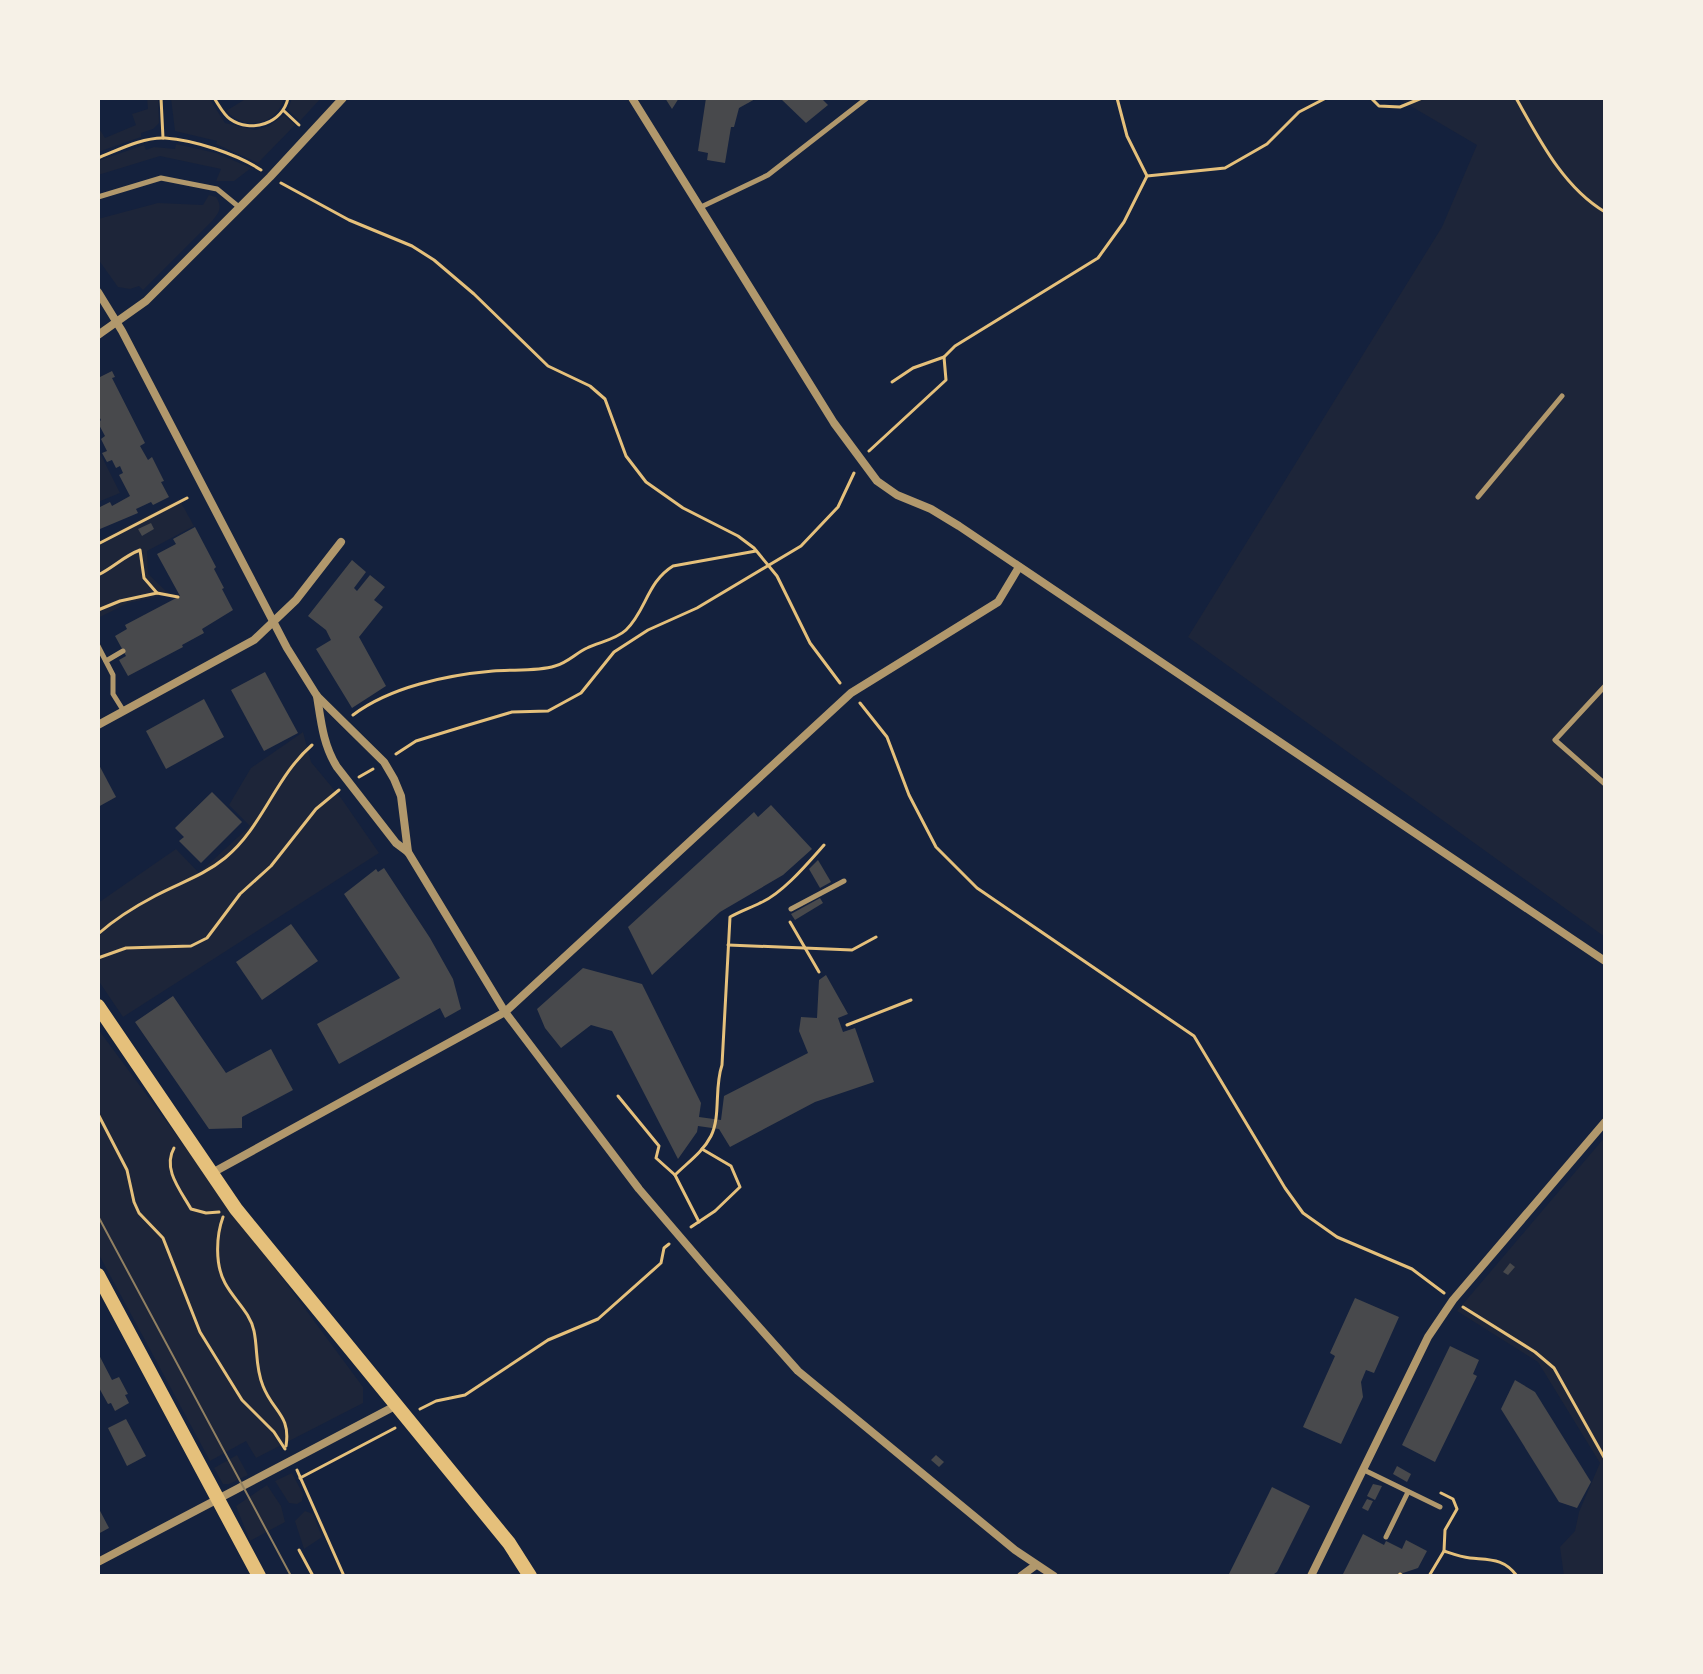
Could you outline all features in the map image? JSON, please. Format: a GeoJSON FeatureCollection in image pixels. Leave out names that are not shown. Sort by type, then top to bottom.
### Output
{"type":"FeatureCollection","features":[{"type":"Feature","properties":{"kind":"main road"},"geometry":{"type":"LineString","coordinates":[[98,1006],[236,1209],[509,1543],[530,1576]]}},
{"type":"Feature","properties":{"kind":"main road"},"geometry":{"type":"LineString","coordinates":[[98,1275],[259,1576]]}},
{"type":"Feature","properties":{"kind":"street"},"geometry":{"type":"LineString","coordinates":[[98,335],[146,301],[270,177],[343,98]]}},
{"type":"Feature","properties":{"kind":"street"},"geometry":{"type":"LineString","coordinates":[[632,98],[834,423],[877,481],[931,509],[1019,567],[1605,961]]}},
{"type":"Feature","properties":{"kind":"street"},"geometry":{"type":"LineString","coordinates":[[98,292],[273,625],[317,696],[384,762],[401,796],[408,852]]}},
{"type":"Feature","properties":{"kind":"street"},"geometry":{"type":"LineString","coordinates":[[98,725],[254,640],[296,600],[341,542]]}},
{"type":"Feature","properties":{"kind":"street"},"geometry":{"type":"LineString","coordinates":[[212,1173],[505,1012],[851,693],[998,602],[1019,567]]}},
{"type":"Feature","properties":{"kind":"street"},"geometry":{"type":"LineString","coordinates":[[317,696],[329,754],[396,843],[408,852],[505,1012],[639,1189],[798,1371],[1036,1565],[1054,1576]]}},
{"type":"Feature","properties":{"kind":"street"},"geometry":{"type":"LineString","coordinates":[[1311,1576],[1428,1337],[1453,1300],[1605,1122]]}},
{"type":"Feature","properties":{"kind":"street"},"geometry":{"type":"LineString","coordinates":[[98,1562],[397,1405]]}},
{"type":"Feature","properties":{"kind":"street"},"geometry":{"type":"LineString","coordinates":[[1021,1576],[1036,1565]]}},
{"type":"Feature","properties":{"kind":"lane"},"geometry":{"type":"LineString","coordinates":[[700,208],[768,175],[867,98]]}},
{"type":"Feature","properties":{"kind":"lane"},"geometry":{"type":"LineString","coordinates":[[98,197],[161,178],[217,189],[239,207]]}},
{"type":"Feature","properties":{"kind":"lane"},"geometry":{"type":"LineString","coordinates":[[1478,497],[1562,396]]}},
{"type":"Feature","properties":{"kind":"lane"},"geometry":{"type":"LineString","coordinates":[[98,646],[113,675],[113,694],[123,711]]}},
{"type":"Feature","properties":{"kind":"lane"},"geometry":{"type":"LineString","coordinates":[[98,667],[123,651]]}},
{"type":"Feature","properties":{"kind":"lane"},"geometry":{"type":"LineString","coordinates":[[1605,686],[1555,740],[1605,784]]}},
{"type":"Feature","properties":{"kind":"lane"},"geometry":{"type":"LineString","coordinates":[[791,909],[844,881]]}},
{"type":"Feature","properties":{"kind":"lane"},"geometry":{"type":"LineString","coordinates":[[1363,1470],[1440,1507]]}},
{"type":"Feature","properties":{"kind":"lane"},"geometry":{"type":"LineString","coordinates":[[1386,1537],[1408,1492]]}},
{"type":"Feature","properties":{"kind":"path"},"geometry":{"type":"LineString","coordinates":[[161,98],[163,138]]}},
{"type":"Feature","properties":{"kind":"path"},"geometry":{"type":"LineString","coordinates":[[214,98],[228,118],[240,124],[262,125],[284,111],[288,98]]}},
{"type":"Feature","properties":{"kind":"path"},"geometry":{"type":"LineString","coordinates":[[1117,98],[1127,136],[1147,176]]}},
{"type":"Feature","properties":{"kind":"path"},"geometry":{"type":"LineString","coordinates":[[1147,176],[1225,168],[1267,144],[1299,112],[1326,98]]}},
{"type":"Feature","properties":{"kind":"path"},"geometry":{"type":"LineString","coordinates":[[1371,98],[1379,106],[1400,107],[1422,98]]}},
{"type":"Feature","properties":{"kind":"path"},"geometry":{"type":"LineString","coordinates":[[1516,98],[1549,156],[1594,206],[1605,212]]}},
{"type":"Feature","properties":{"kind":"path"},"geometry":{"type":"LineString","coordinates":[[284,111],[300,126]]}},
{"type":"Feature","properties":{"kind":"path"},"geometry":{"type":"LineString","coordinates":[[98,158],[131,145],[163,138],[216,149],[258,167],[270,177],[349,220],[412,246],[434,260],[548,366],[590,386],[605,399],[626,456],[646,482],[683,508],[738,536],[757,551],[777,576],[810,643],[833,676],[887,737],[909,795],[936,847],[977,888],[1194,1036],[1303,1213],[1337,1237],[1412,1269],[1475,1317],[1535,1352],[1554,1368],[1605,1459]]}},
{"type":"Feature","properties":{"kind":"path"},"geometry":{"type":"LineString","coordinates":[[892,382],[913,368],[944,357],[955,346],[992,322],[1098,258],[1124,222],[1147,176]]}},
{"type":"Feature","properties":{"kind":"path"},"geometry":{"type":"LineString","coordinates":[[98,958],[126,948],[191,946],[207,938],[240,894],[271,866],[316,809],[333,793],[416,741],[512,712],[548,711],[581,693],[614,652],[648,630],[697,608],[801,546],[838,507],[861,458],[946,380],[944,357]]}},
{"type":"Feature","properties":{"kind":"path"},"geometry":{"type":"LineString","coordinates":[[98,544],[187,498]]}},
{"type":"Feature","properties":{"kind":"path"},"geometry":{"type":"LineString","coordinates":[[98,575],[123,556],[140,550],[144,578],[157,593]]}},
{"type":"Feature","properties":{"kind":"path"},"geometry":{"type":"LineString","coordinates":[[342,722],[395,690],[488,671],[557,666],[588,647],[626,630],[654,583],[673,566],[757,551]]}},
{"type":"Feature","properties":{"kind":"path"},"geometry":{"type":"LineString","coordinates":[[98,610],[120,601],[157,593],[178,597]]}},
{"type":"Feature","properties":{"kind":"path"},"geometry":{"type":"LineString","coordinates":[[98,934],[115,919],[157,895],[197,878],[227,857],[251,832],[292,766],[323,735]]}},
{"type":"Feature","properties":{"kind":"path"},"geometry":{"type":"LineString","coordinates":[[675,1175],[702,1149],[714,1128],[718,1077],[722,1065],[730,917],[773,895],[824,845]]}},
{"type":"Feature","properties":{"kind":"path"},"geometry":{"type":"LineString","coordinates":[[773,895],[779,904]]}},
{"type":"Feature","properties":{"kind":"path"},"geometry":{"type":"LineString","coordinates":[[784,913],[819,972]]}},
{"type":"Feature","properties":{"kind":"path"},"geometry":{"type":"LineString","coordinates":[[728,945],[852,950],[876,937]]}},
{"type":"Feature","properties":{"kind":"path"},"geometry":{"type":"LineString","coordinates":[[847,1025],[911,1000]]}},
{"type":"Feature","properties":{"kind":"path"},"geometry":{"type":"LineString","coordinates":[[618,1096],[659,1146],[656,1158],[675,1175],[699,1222]]}},
{"type":"Feature","properties":{"kind":"path"},"geometry":{"type":"LineString","coordinates":[[98,1114],[127,1170],[139,1213],[163,1238],[200,1332],[242,1400],[274,1432],[282,1445]]}},
{"type":"Feature","properties":{"kind":"path"},"geometry":{"type":"LineString","coordinates":[[176,1142],[170,1155],[170,1169],[191,1209],[206,1213],[225,1212],[219,1229],[218,1258],[224,1282],[245,1310],[254,1330],[255,1360],[263,1388],[289,1429],[286,1450]]}},
{"type":"Feature","properties":{"kind":"path"},"geometry":{"type":"LineString","coordinates":[[300,1478],[409,1420],[422,1407],[465,1395],[548,1340],[598,1319],[661,1263],[664,1248],[740,1187],[731,1166],[702,1149]]}},
{"type":"Feature","properties":{"kind":"path"},"geometry":{"type":"LineString","coordinates":[[297,1470],[344,1576]]}},
{"type":"Feature","properties":{"kind":"path"},"geometry":{"type":"LineString","coordinates":[[299,1550],[313,1576]]}},
{"type":"Feature","properties":{"kind":"path"},"geometry":{"type":"LineString","coordinates":[[1429,1576],[1444,1551],[1467,1558],[1493,1559],[1509,1566],[1517,1576]]}},
{"type":"Feature","properties":{"kind":"shaded area"},"geometry":{"type":"Polygon","coordinates":[[[147,98],[158,98],[159,123],[141,133],[141,137],[98,152],[98,127],[105,138],[136,125],[132,114],[148,109],[147,98]]]}},
{"type":"Feature","properties":{"kind":"shaded area"},"geometry":{"type":"Polygon","coordinates":[[[171,98],[209,98],[225,123],[255,130],[269,126],[284,115],[295,125],[258,163],[216,144],[217,141],[175,131],[171,98]]]}},
{"type":"Feature","properties":{"kind":"shaded area"},"geometry":{"type":"Polygon","coordinates":[[[247,98],[284,98],[274,115],[267,120],[251,123],[226,111],[247,98]]]}},
{"type":"Feature","properties":{"kind":"shaded area"},"geometry":{"type":"Polygon","coordinates":[[[292,98],[321,98],[300,121],[288,110],[292,98]]]}},
{"type":"Feature","properties":{"kind":"shaded area"},"geometry":{"type":"Polygon","coordinates":[[[1397,98],[1605,98],[1605,937],[1188,637],[1442,227],[1477,145],[1397,98]]]}},
{"type":"Feature","properties":{"kind":"shaded area"},"geometry":{"type":"Polygon","coordinates":[[[176,144],[216,153],[251,168],[234,181],[216,181],[221,169],[160,156],[98,175],[98,161],[144,145],[146,150],[154,147],[175,149],[176,144]]]}},
{"type":"Feature","properties":{"kind":"shaded area"},"geometry":{"type":"Polygon","coordinates":[[[209,195],[216,197],[220,207],[212,221],[143,290],[139,286],[130,289],[118,287],[98,259],[98,219],[158,203],[203,205],[209,195]]]}},
{"type":"Feature","properties":{"kind":"shaded area"},"geometry":{"type":"Polygon","coordinates":[[[98,449],[120,493],[98,502],[98,449]]]}},
{"type":"Feature","properties":{"kind":"shaded area"},"geometry":{"type":"Polygon","coordinates":[[[179,499],[194,526],[147,551],[148,574],[169,594],[128,603],[98,618],[98,541],[179,499]]]}},
{"type":"Feature","properties":{"kind":"shaded area"},"geometry":{"type":"Polygon","coordinates":[[[303,732],[311,762],[341,798],[379,853],[123,1017],[98,980],[98,903],[176,849],[199,873],[250,826],[229,805],[251,768],[303,732]]]}},
{"type":"Feature","properties":{"kind":"shaded area"},"geometry":{"type":"Polygon","coordinates":[[[98,1029],[363,1387],[363,1403],[256,1458],[246,1441],[210,1461],[98,1253],[98,1029]]]}},
{"type":"Feature","properties":{"kind":"shaded area"},"geometry":{"type":"Polygon","coordinates":[[[1605,1137],[1605,1576],[1564,1576],[1560,1547],[1575,1531],[1579,1512],[1600,1463],[1538,1362],[1457,1311],[1605,1137]]]}},
{"type":"Feature","properties":{"kind":"shaded area"},"geometry":{"type":"Polygon","coordinates":[[[237,1455],[248,1475],[223,1484],[214,1468],[237,1455]]]}},
{"type":"Feature","properties":{"kind":"shaded area"},"geometry":{"type":"Polygon","coordinates":[[[292,1473],[303,1494],[302,1501],[297,1504],[289,1503],[275,1481],[292,1473]]]}},
{"type":"Feature","properties":{"kind":"shaded area"},"geometry":{"type":"Polygon","coordinates":[[[267,1485],[281,1506],[285,1522],[250,1541],[236,1506],[267,1485]]]}},
{"type":"Feature","properties":{"kind":"shaded area"},"geometry":{"type":"Polygon","coordinates":[[[305,1511],[313,1514],[322,1537],[304,1549],[295,1521],[305,1511]]]}},
{"type":"Feature","properties":{"kind":"building"},"geometry":{"type":"Polygon","coordinates":[[[665,98],[679,98],[672,109],[665,98]]]}},
{"type":"Feature","properties":{"kind":"building"},"geometry":{"type":"Polygon","coordinates":[[[706,98],[757,98],[739,108],[734,127],[731,127],[725,163],[707,160],[708,153],[698,151],[706,98]]]}},
{"type":"Feature","properties":{"kind":"building"},"geometry":{"type":"Polygon","coordinates":[[[780,98],[821,98],[828,105],[806,123],[780,98]]]}},
{"type":"Feature","properties":{"kind":"building"},"geometry":{"type":"Polygon","coordinates":[[[112,371],[115,377],[112,378],[145,443],[140,446],[148,460],[152,457],[169,497],[153,505],[151,502],[136,509],[138,513],[100,529],[98,508],[110,502],[112,506],[130,496],[119,475],[123,473],[120,466],[116,468],[112,460],[107,462],[102,453],[107,451],[101,439],[105,436],[98,423],[101,420],[98,414],[98,378],[112,371]]]}},
{"type":"Feature","properties":{"kind":"building"},"geometry":{"type":"Polygon","coordinates":[[[151,523],[154,529],[142,536],[138,529],[151,523]]]}},
{"type":"Feature","properties":{"kind":"building"},"geometry":{"type":"Polygon","coordinates":[[[195,527],[216,567],[214,569],[233,610],[202,629],[204,633],[183,647],[128,676],[119,660],[126,656],[115,636],[127,629],[125,625],[180,596],[157,554],[176,544],[173,539],[195,527]]]}},
{"type":"Feature","properties":{"kind":"building"},"geometry":{"type":"Polygon","coordinates":[[[352,560],[366,572],[354,588],[357,591],[370,575],[385,587],[374,600],[383,607],[359,637],[386,686],[352,708],[316,649],[331,640],[326,630],[308,616],[352,560]]]}},
{"type":"Feature","properties":{"kind":"building"},"geometry":{"type":"Polygon","coordinates":[[[265,672],[298,733],[264,751],[231,690],[265,672]]]}},
{"type":"Feature","properties":{"kind":"building"},"geometry":{"type":"Polygon","coordinates":[[[204,699],[224,737],[166,769],[146,731],[204,699]]]}},
{"type":"Feature","properties":{"kind":"building"},"geometry":{"type":"Polygon","coordinates":[[[98,763],[116,797],[98,807],[98,763]]]}},
{"type":"Feature","properties":{"kind":"building"},"geometry":{"type":"Polygon","coordinates":[[[212,792],[242,822],[201,863],[179,841],[184,837],[175,828],[212,792]]]}},
{"type":"Feature","properties":{"kind":"building"},"geometry":{"type":"Polygon","coordinates":[[[771,805],[812,849],[783,875],[720,912],[652,975],[628,927],[754,812],[758,817],[771,805]]]}},
{"type":"Feature","properties":{"kind":"building"},"geometry":{"type":"Polygon","coordinates":[[[818,860],[831,882],[820,888],[809,869],[818,860]]]}},
{"type":"Feature","properties":{"kind":"building"},"geometry":{"type":"Polygon","coordinates":[[[384,868],[453,979],[461,1009],[445,1018],[440,1008],[339,1064],[317,1024],[400,978],[344,894],[376,869],[378,872],[384,868]]]}},
{"type":"Feature","properties":{"kind":"building"},"geometry":{"type":"Polygon","coordinates":[[[820,898],[823,903],[795,920],[791,914],[820,898]]]}},
{"type":"Feature","properties":{"kind":"building"},"geometry":{"type":"Polygon","coordinates":[[[291,924],[318,961],[262,1000],[236,962],[291,924]]]}},
{"type":"Feature","properties":{"kind":"building"},"geometry":{"type":"Polygon","coordinates":[[[583,968],[642,984],[701,1103],[699,1117],[721,1120],[724,1096],[808,1053],[799,1031],[801,1017],[817,1018],[819,980],[826,975],[848,1014],[838,1018],[843,1032],[855,1028],[874,1082],[815,1102],[730,1147],[719,1129],[698,1126],[678,1159],[612,1031],[591,1025],[561,1048],[545,1028],[537,1009],[583,968]]]}},
{"type":"Feature","properties":{"kind":"building"},"geometry":{"type":"Polygon","coordinates":[[[173,996],[226,1073],[271,1049],[293,1090],[242,1117],[242,1128],[209,1129],[135,1022],[173,996]]]}},
{"type":"Feature","properties":{"kind":"building"},"geometry":{"type":"Polygon","coordinates":[[[1510,1263],[1515,1267],[1508,1275],[1503,1272],[1510,1263]]]}},
{"type":"Feature","properties":{"kind":"building"},"geometry":{"type":"Polygon","coordinates":[[[1355,1298],[1399,1317],[1374,1373],[1366,1370],[1361,1382],[1363,1397],[1341,1444],[1303,1427],[1335,1356],[1330,1353],[1355,1298]]]}},
{"type":"Feature","properties":{"kind":"building"},"geometry":{"type":"Polygon","coordinates":[[[1450,1346],[1479,1360],[1473,1374],[1477,1376],[1435,1462],[1402,1445],[1450,1346]]]}},
{"type":"Feature","properties":{"kind":"building"},"geometry":{"type":"Polygon","coordinates":[[[98,1353],[112,1380],[119,1377],[128,1394],[125,1395],[129,1403],[115,1411],[98,1386],[98,1353]]]}},
{"type":"Feature","properties":{"kind":"building"},"geometry":{"type":"Polygon","coordinates":[[[1515,1380],[1535,1392],[1591,1482],[1577,1508],[1559,1502],[1501,1409],[1515,1380]]]}},
{"type":"Feature","properties":{"kind":"building"},"geometry":{"type":"Polygon","coordinates":[[[126,1419],[146,1456],[127,1466],[108,1428],[126,1419]]]}},
{"type":"Feature","properties":{"kind":"building"},"geometry":{"type":"Polygon","coordinates":[[[936,1455],[944,1462],[939,1467],[931,1460],[936,1455]]]}},
{"type":"Feature","properties":{"kind":"building"},"geometry":{"type":"Polygon","coordinates":[[[1397,1466],[1411,1474],[1407,1482],[1393,1474],[1397,1466]]]}},
{"type":"Feature","properties":{"kind":"building"},"geometry":{"type":"Polygon","coordinates":[[[1373,1484],[1382,1486],[1375,1500],[1367,1496],[1373,1484]]]}},
{"type":"Feature","properties":{"kind":"building"},"geometry":{"type":"Polygon","coordinates":[[[1272,1487],[1310,1506],[1277,1572],[1271,1576],[1228,1576],[1272,1487]]]}},
{"type":"Feature","properties":{"kind":"building"},"geometry":{"type":"Polygon","coordinates":[[[1367,1499],[1373,1501],[1368,1511],[1362,1508],[1367,1499]]]}},
{"type":"Feature","properties":{"kind":"building"},"geometry":{"type":"Polygon","coordinates":[[[98,1507],[109,1528],[98,1534],[98,1507]]]}},
{"type":"Feature","properties":{"kind":"building"},"geometry":{"type":"Polygon","coordinates":[[[1363,1534],[1384,1545],[1386,1541],[1402,1549],[1406,1540],[1427,1551],[1418,1568],[1397,1575],[1342,1576],[1363,1534]]]}},
{"type":"Feature","properties":{"kind":"tram line"},"geometry":{"type":"LineString","coordinates":[[98,1216],[291,1576]]}}]}
